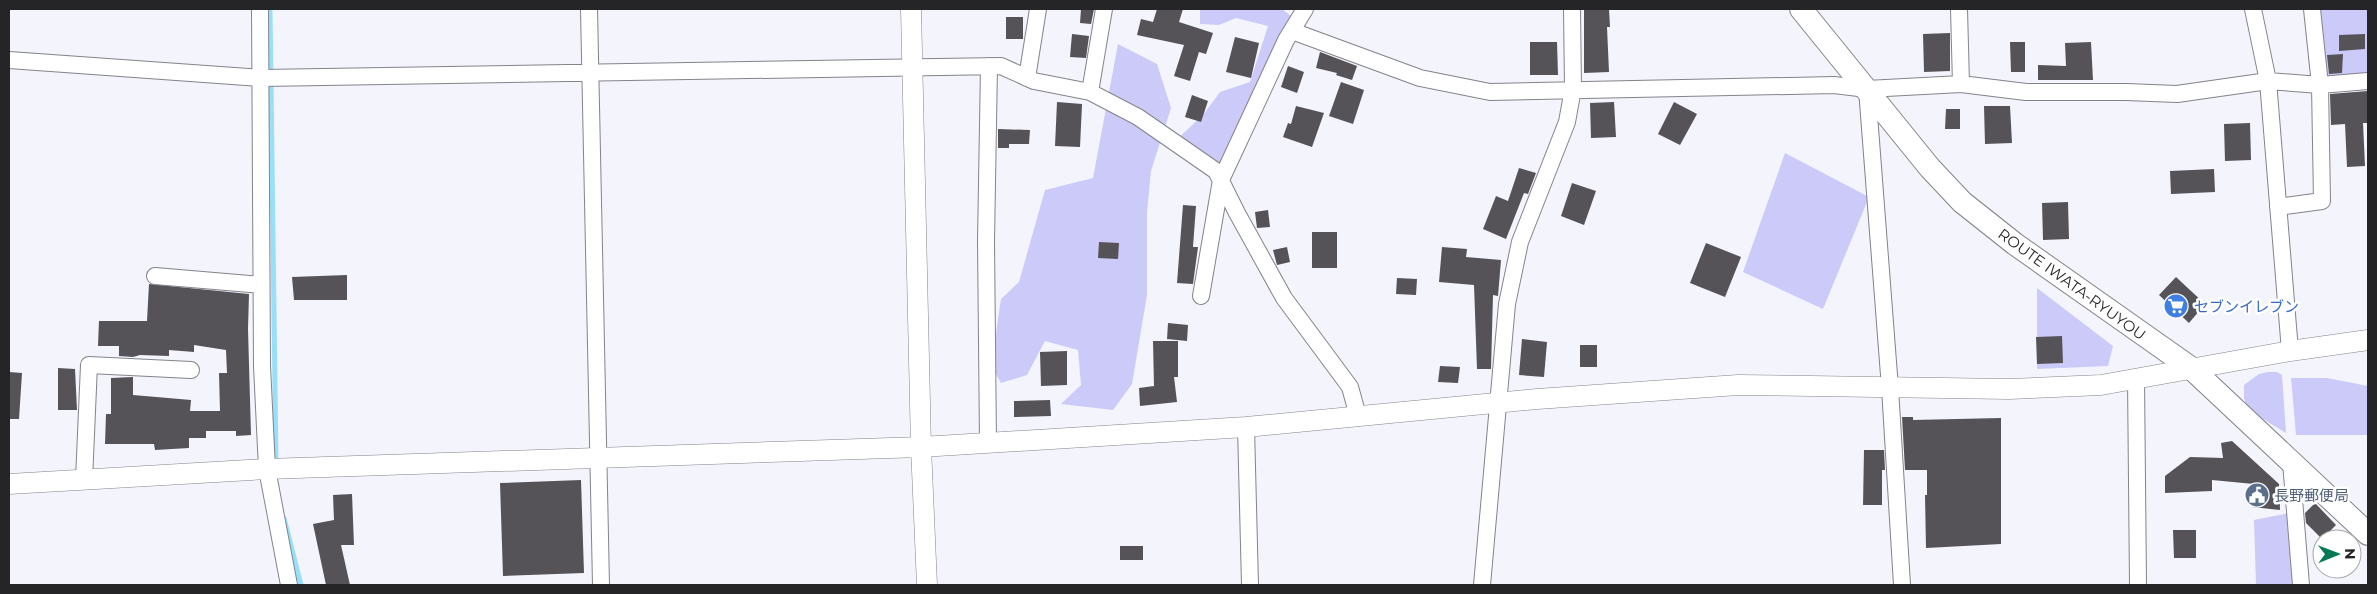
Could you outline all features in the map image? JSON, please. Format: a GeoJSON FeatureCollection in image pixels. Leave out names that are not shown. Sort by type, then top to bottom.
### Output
{"type":"FeatureCollection","features":[{"type":"Feature","properties":{"kind":"main road","name":"ROUTE IWATA-RYUYOU"},"geometry":{"type":"LineString","coordinates":[[1800,9],[1930,168],[1962,202],[2015,244],[2190,368],[2368,534]]}},
{"type":"Feature","properties":{"kind":"street"},"geometry":{"type":"LineString","coordinates":[[260,9],[262,366],[289,585]]}},
{"type":"Feature","properties":{"kind":"street"},"geometry":{"type":"LineString","coordinates":[[589,9],[601,585]]}},
{"type":"Feature","properties":{"kind":"street"},"geometry":{"type":"LineString","coordinates":[[911,9],[921,447],[927,585]]}},
{"type":"Feature","properties":{"kind":"street"},"geometry":{"type":"LineString","coordinates":[[1027,78],[1038,9]]}},
{"type":"Feature","properties":{"kind":"street"},"geometry":{"type":"LineString","coordinates":[[1090,92],[1104,9]]}},
{"type":"Feature","properties":{"kind":"street"},"geometry":{"type":"LineString","coordinates":[[1201,296],[1220,180],[1292,31],[1305,9]]}},
{"type":"Feature","properties":{"kind":"street"},"geometry":{"type":"LineString","coordinates":[[1482,585],[1507,304],[1520,242],[1566,122],[1573,89],[1572,9]]}},
{"type":"Feature","properties":{"kind":"street"},"geometry":{"type":"LineString","coordinates":[[1960,9],[1961,84]]}},
{"type":"Feature","properties":{"kind":"street"},"geometry":{"type":"LineString","coordinates":[[2253,9],[2268,81],[2290,351]]}},
{"type":"Feature","properties":{"kind":"street"},"geometry":{"type":"LineString","coordinates":[[2278,207],[2322,201],[2320,85],[2312,9]]}},
{"type":"Feature","properties":{"kind":"street"},"geometry":{"type":"LineString","coordinates":[[1292,31],[1420,78],[1490,92],[1834,85],[1867,89],[1961,84],[2026,92],[2177,94],[2268,81],[2320,85],[2368,81]]}},
{"type":"Feature","properties":{"kind":"street"},"geometry":{"type":"LineString","coordinates":[[9,60],[261,78],[1001,66],[1034,81],[1090,92],[1138,117],[1216,171],[1284,298],[1350,387],[1358,416]]}},
{"type":"Feature","properties":{"kind":"street"},"geometry":{"type":"LineString","coordinates":[[988,443],[986,241],[989,66]]}},
{"type":"Feature","properties":{"kind":"street"},"geometry":{"type":"LineString","coordinates":[[1867,89],[1890,388],[1902,585]]}},
{"type":"Feature","properties":{"kind":"street"},"geometry":{"type":"LineString","coordinates":[[155,276],[262,284]]}},
{"type":"Feature","properties":{"kind":"street"},"geometry":{"type":"LineString","coordinates":[[9,484],[276,469],[921,447],[1246,427],[1498,402],[1738,386],[2009,389],[2101,385],[2290,351],[2368,340]]}},
{"type":"Feature","properties":{"kind":"street"},"geometry":{"type":"LineString","coordinates":[[84,480],[89,364],[191,370]]}},
{"type":"Feature","properties":{"kind":"street"},"geometry":{"type":"LineString","coordinates":[[2136,378],[2138,585]]}},
{"type":"Feature","properties":{"kind":"street"},"geometry":{"type":"LineString","coordinates":[[1246,427],[1250,585]]}},
{"type":"Feature","properties":{"kind":"street"},"geometry":{"type":"LineString","coordinates":[[2292,462],[2301,585]]}},
{"type":"Feature","properties":{"kind":"shaded area"},"geometry":{"type":"Polygon","coordinates":[[[1200,9],[1282,9],[1291,16],[1288,36],[1224,172],[1204,152],[1174,142],[1203,115],[1220,92],[1250,82],[1268,26],[1236,18],[1219,25],[1200,24],[1200,9]]]}},
{"type":"Feature","properties":{"kind":"shaded area"},"geometry":{"type":"Polygon","coordinates":[[[2319,9],[2368,9],[2368,81],[2327,84],[2319,9]]]}},
{"type":"Feature","properties":{"kind":"shaded area"},"geometry":{"type":"Polygon","coordinates":[[[1118,44],[1157,64],[1171,108],[1151,171],[1147,212],[1147,295],[1132,384],[1113,410],[1061,404],[1081,385],[1078,350],[1045,341],[1027,375],[1001,383],[996,374],[995,340],[1001,299],[1019,282],[1045,190],[1093,178],[1118,44]]]}},
{"type":"Feature","properties":{"kind":"shaded area"},"geometry":{"type":"Polygon","coordinates":[[[1785,153],[1869,197],[1823,309],[1743,272],[1785,153]]]}},
{"type":"Feature","properties":{"kind":"shaded area"},"geometry":{"type":"Polygon","coordinates":[[[2037,288],[2113,346],[2108,366],[2037,369],[2037,288]]]}},
{"type":"Feature","properties":{"kind":"shaded area"},"geometry":{"type":"Polygon","coordinates":[[[2277,372],[2282,375],[2286,433],[2248,410],[2244,398],[2244,385],[2259,374],[2277,372]]]}},
{"type":"Feature","properties":{"kind":"shaded area"},"geometry":{"type":"Polygon","coordinates":[[[2291,378],[2327,378],[2368,386],[2368,435],[2296,435],[2291,378]]]}},
{"type":"Feature","properties":{"kind":"shaded area"},"geometry":{"type":"Polygon","coordinates":[[[2295,512],[2299,585],[2256,585],[2254,520],[2295,512]]]}},
{"type":"Feature","properties":{"kind":"building"},"geometry":{"type":"Polygon","coordinates":[[[1081,9],[1094,9],[1091,24],[1080,23],[1081,9]]]}},
{"type":"Feature","properties":{"kind":"building"},"geometry":{"type":"Polygon","coordinates":[[[1157,9],[1183,9],[1179,22],[1213,33],[1206,54],[1199,52],[1190,81],[1174,76],[1184,45],[1137,35],[1141,19],[1153,22],[1157,9]]]}},
{"type":"Feature","properties":{"kind":"building"},"geometry":{"type":"Polygon","coordinates":[[[1584,9],[1609,9],[1610,27],[1607,27],[1609,72],[1584,73],[1584,9]]]}},
{"type":"Feature","properties":{"kind":"building"},"geometry":{"type":"Polygon","coordinates":[[[1006,17],[1023,17],[1023,39],[1006,39],[1006,17]]]}},
{"type":"Feature","properties":{"kind":"building"},"geometry":{"type":"Polygon","coordinates":[[[1950,33],[1950,71],[1924,72],[1923,34],[1950,33]]]}},
{"type":"Feature","properties":{"kind":"building"},"geometry":{"type":"Polygon","coordinates":[[[1072,34],[1089,36],[1086,58],[1070,57],[1072,34]]]}},
{"type":"Feature","properties":{"kind":"building"},"geometry":{"type":"Polygon","coordinates":[[[2365,34],[2365,49],[2339,51],[2339,35],[2365,34]]]}},
{"type":"Feature","properties":{"kind":"building"},"geometry":{"type":"Polygon","coordinates":[[[1235,37],[1259,43],[1251,78],[1226,72],[1235,37]]]}},
{"type":"Feature","properties":{"kind":"building"},"geometry":{"type":"Polygon","coordinates":[[[1530,42],[1557,42],[1558,75],[1530,75],[1530,42]]]}},
{"type":"Feature","properties":{"kind":"building"},"geometry":{"type":"Polygon","coordinates":[[[2010,42],[2025,42],[2025,72],[2011,72],[2010,42]]]}},
{"type":"Feature","properties":{"kind":"building"},"geometry":{"type":"Polygon","coordinates":[[[2091,42],[2093,80],[2038,80],[2038,65],[2066,66],[2065,43],[2091,42]]]}},
{"type":"Feature","properties":{"kind":"building"},"geometry":{"type":"Polygon","coordinates":[[[1320,52],[1357,66],[1352,80],[1336,75],[1337,73],[1316,68],[1320,52]]]}},
{"type":"Feature","properties":{"kind":"building"},"geometry":{"type":"Polygon","coordinates":[[[2343,54],[2342,73],[2329,74],[2327,55],[2343,54]]]}},
{"type":"Feature","properties":{"kind":"building"},"geometry":{"type":"Polygon","coordinates":[[[1288,66],[1304,72],[1297,93],[1281,87],[1288,66]]]}},
{"type":"Feature","properties":{"kind":"building"},"geometry":{"type":"Polygon","coordinates":[[[1341,82],[1364,90],[1353,124],[1329,116],[1341,82]]]}},
{"type":"Feature","properties":{"kind":"building"},"geometry":{"type":"Polygon","coordinates":[[[2368,91],[2368,123],[2363,123],[2365,166],[2347,167],[2345,124],[2331,125],[2330,94],[2368,91]]]}},
{"type":"Feature","properties":{"kind":"building"},"geometry":{"type":"Polygon","coordinates":[[[1192,95],[1208,101],[1201,122],[1185,117],[1192,95]]]}},
{"type":"Feature","properties":{"kind":"building"},"geometry":{"type":"Polygon","coordinates":[[[1057,102],[1082,104],[1080,147],[1055,146],[1057,102]]]}},
{"type":"Feature","properties":{"kind":"building"},"geometry":{"type":"Polygon","coordinates":[[[1614,102],[1616,137],[1591,138],[1590,103],[1614,102]]]}},
{"type":"Feature","properties":{"kind":"building"},"geometry":{"type":"Polygon","coordinates":[[[1674,102],[1697,114],[1680,145],[1658,134],[1674,102]]]}},
{"type":"Feature","properties":{"kind":"building"},"geometry":{"type":"Polygon","coordinates":[[[1296,106],[1324,113],[1312,147],[1283,137],[1288,123],[1291,124],[1296,106]]]}},
{"type":"Feature","properties":{"kind":"building"},"geometry":{"type":"Polygon","coordinates":[[[1984,106],[2010,106],[2012,143],[1985,144],[1984,106]]]}},
{"type":"Feature","properties":{"kind":"building"},"geometry":{"type":"Polygon","coordinates":[[[1946,109],[1960,109],[1960,129],[1945,129],[1946,109]]]}},
{"type":"Feature","properties":{"kind":"building"},"geometry":{"type":"Polygon","coordinates":[[[2250,123],[2251,160],[2225,161],[2224,124],[2250,123]]]}},
{"type":"Feature","properties":{"kind":"building"},"geometry":{"type":"Polygon","coordinates":[[[998,129],[1030,130],[1029,144],[1009,144],[1009,148],[998,148],[998,129]]]}},
{"type":"Feature","properties":{"kind":"building"},"geometry":{"type":"Polygon","coordinates":[[[1519,168],[1536,173],[1528,194],[1524,193],[1506,239],[1483,229],[1496,196],[1508,201],[1519,168]]]}},
{"type":"Feature","properties":{"kind":"building"},"geometry":{"type":"Polygon","coordinates":[[[2214,169],[2215,192],[2171,194],[2170,171],[2214,169]]]}},
{"type":"Feature","properties":{"kind":"building"},"geometry":{"type":"Polygon","coordinates":[[[1572,183],[1596,191],[1584,225],[1561,216],[1572,183]]]}},
{"type":"Feature","properties":{"kind":"building"},"geometry":{"type":"Polygon","coordinates":[[[2068,202],[2069,239],[2043,240],[2042,203],[2068,202]]]}},
{"type":"Feature","properties":{"kind":"building"},"geometry":{"type":"Polygon","coordinates":[[[1183,205],[1196,206],[1193,247],[1198,247],[1193,284],[1177,283],[1183,205]]]}},
{"type":"Feature","properties":{"kind":"building"},"geometry":{"type":"Polygon","coordinates":[[[1268,210],[1270,227],[1257,228],[1255,212],[1268,210]]]}},
{"type":"Feature","properties":{"kind":"building"},"geometry":{"type":"Polygon","coordinates":[[[1312,232],[1337,232],[1337,268],[1312,268],[1312,232]]]}},
{"type":"Feature","properties":{"kind":"building"},"geometry":{"type":"Polygon","coordinates":[[[1099,242],[1119,243],[1118,259],[1098,258],[1099,242]]]}},
{"type":"Feature","properties":{"kind":"building"},"geometry":{"type":"Polygon","coordinates":[[[1706,243],[1741,257],[1725,297],[1690,283],[1706,243]]]}},
{"type":"Feature","properties":{"kind":"building"},"geometry":{"type":"Polygon","coordinates":[[[1287,247],[1290,262],[1277,265],[1273,250],[1287,247]]]}},
{"type":"Feature","properties":{"kind":"building"},"geometry":{"type":"Polygon","coordinates":[[[1442,247],[1467,249],[1466,257],[1501,260],[1498,296],[1493,295],[1491,369],[1477,369],[1474,285],[1439,282],[1442,247]]]}},
{"type":"Feature","properties":{"kind":"building"},"geometry":{"type":"Polygon","coordinates":[[[347,275],[347,300],[294,300],[292,277],[347,275]]]}},
{"type":"Feature","properties":{"kind":"building"},"geometry":{"type":"Polygon","coordinates":[[[2176,277],[2205,304],[2189,323],[2159,295],[2176,277]]]}},
{"type":"Feature","properties":{"kind":"building"},"geometry":{"type":"Polygon","coordinates":[[[1397,278],[1417,279],[1416,295],[1396,294],[1397,278]]]}},
{"type":"Feature","properties":{"kind":"building"},"geometry":{"type":"Polygon","coordinates":[[[149,284],[249,294],[251,435],[236,436],[236,431],[206,431],[206,438],[189,438],[189,448],[155,450],[154,444],[105,444],[106,414],[111,414],[111,378],[133,377],[133,395],[191,400],[190,411],[220,411],[219,373],[227,373],[226,350],[194,345],[194,352],[169,350],[169,356],[140,355],[133,357],[119,356],[119,346],[98,346],[99,321],[147,321],[149,284]]]}},
{"type":"Feature","properties":{"kind":"building"},"geometry":{"type":"Polygon","coordinates":[[[1168,323],[1188,325],[1187,341],[1167,339],[1168,323]]]}},
{"type":"Feature","properties":{"kind":"building"},"geometry":{"type":"Polygon","coordinates":[[[2062,336],[2063,363],[2037,364],[2036,337],[2062,336]]]}},
{"type":"Feature","properties":{"kind":"building"},"geometry":{"type":"Polygon","coordinates":[[[1522,339],[1547,342],[1544,377],[1519,375],[1522,339]]]}},
{"type":"Feature","properties":{"kind":"building"},"geometry":{"type":"Polygon","coordinates":[[[1153,341],[1178,341],[1178,377],[1174,377],[1177,402],[1140,406],[1139,388],[1154,386],[1153,341]]]}},
{"type":"Feature","properties":{"kind":"building"},"geometry":{"type":"Polygon","coordinates":[[[1580,345],[1597,345],[1597,367],[1580,367],[1580,345]]]}},
{"type":"Feature","properties":{"kind":"building"},"geometry":{"type":"Polygon","coordinates":[[[1067,351],[1067,385],[1041,386],[1040,352],[1067,351]]]}},
{"type":"Feature","properties":{"kind":"building"},"geometry":{"type":"Polygon","coordinates":[[[1440,366],[1460,367],[1458,383],[1438,382],[1440,366]]]}},
{"type":"Feature","properties":{"kind":"building"},"geometry":{"type":"Polygon","coordinates":[[[58,368],[75,369],[77,410],[58,410],[58,368]]]}},
{"type":"Feature","properties":{"kind":"building"},"geometry":{"type":"Polygon","coordinates":[[[9,372],[22,373],[19,419],[9,419],[9,372]]]}},
{"type":"Feature","properties":{"kind":"building"},"geometry":{"type":"Polygon","coordinates":[[[1050,400],[1051,416],[1014,417],[1014,401],[1050,400]]]}},
{"type":"Feature","properties":{"kind":"building"},"geometry":{"type":"Polygon","coordinates":[[[1902,417],[1913,417],[1913,420],[2001,418],[2001,544],[1926,548],[1925,495],[1927,495],[1927,470],[1905,470],[1902,417]]]}},
{"type":"Feature","properties":{"kind":"building"},"geometry":{"type":"Polygon","coordinates":[[[2232,441],[2279,484],[2280,510],[2252,507],[2254,484],[2212,480],[2212,491],[2165,493],[2165,476],[2190,457],[2223,458],[2221,443],[2232,441]]]}},
{"type":"Feature","properties":{"kind":"building"},"geometry":{"type":"Polygon","coordinates":[[[1864,450],[1884,450],[1885,470],[1882,470],[1882,505],[1863,505],[1864,450]]]}},
{"type":"Feature","properties":{"kind":"building"},"geometry":{"type":"Polygon","coordinates":[[[581,480],[584,573],[503,576],[500,483],[581,480]]]}},
{"type":"Feature","properties":{"kind":"building"},"geometry":{"type":"Polygon","coordinates":[[[352,494],[354,545],[341,545],[350,585],[326,585],[313,524],[334,520],[333,495],[352,494]]]}},
{"type":"Feature","properties":{"kind":"building"},"geometry":{"type":"Polygon","coordinates":[[[2315,503],[2336,525],[2332,529],[2312,529],[2306,523],[2305,513],[2315,503]]]}},
{"type":"Feature","properties":{"kind":"building"},"geometry":{"type":"Polygon","coordinates":[[[2173,530],[2196,530],[2196,558],[2174,558],[2173,530]]]}},
{"type":"Feature","properties":{"kind":"building"},"geometry":{"type":"Polygon","coordinates":[[[1120,546],[1143,546],[1143,560],[1120,560],[1120,546]]]}},
{"type":"Feature","properties":{"kind":"waterway"},"geometry":{"type":"LineString","coordinates":[[270,9],[276,463]]}},
{"type":"Feature","properties":{"kind":"waterway"},"geometry":{"type":"LineString","coordinates":[[284,518],[301,585]]}},
{"type":"Feature","properties":{"kind":"place","name":"セブンイレブン"},"geometry":{"type":"Point","coordinates":[2176,306]}},
{"type":"Feature","properties":{"kind":"place","name":"長野郵便局"},"geometry":{"type":"Point","coordinates":[2257,495]}}]}
